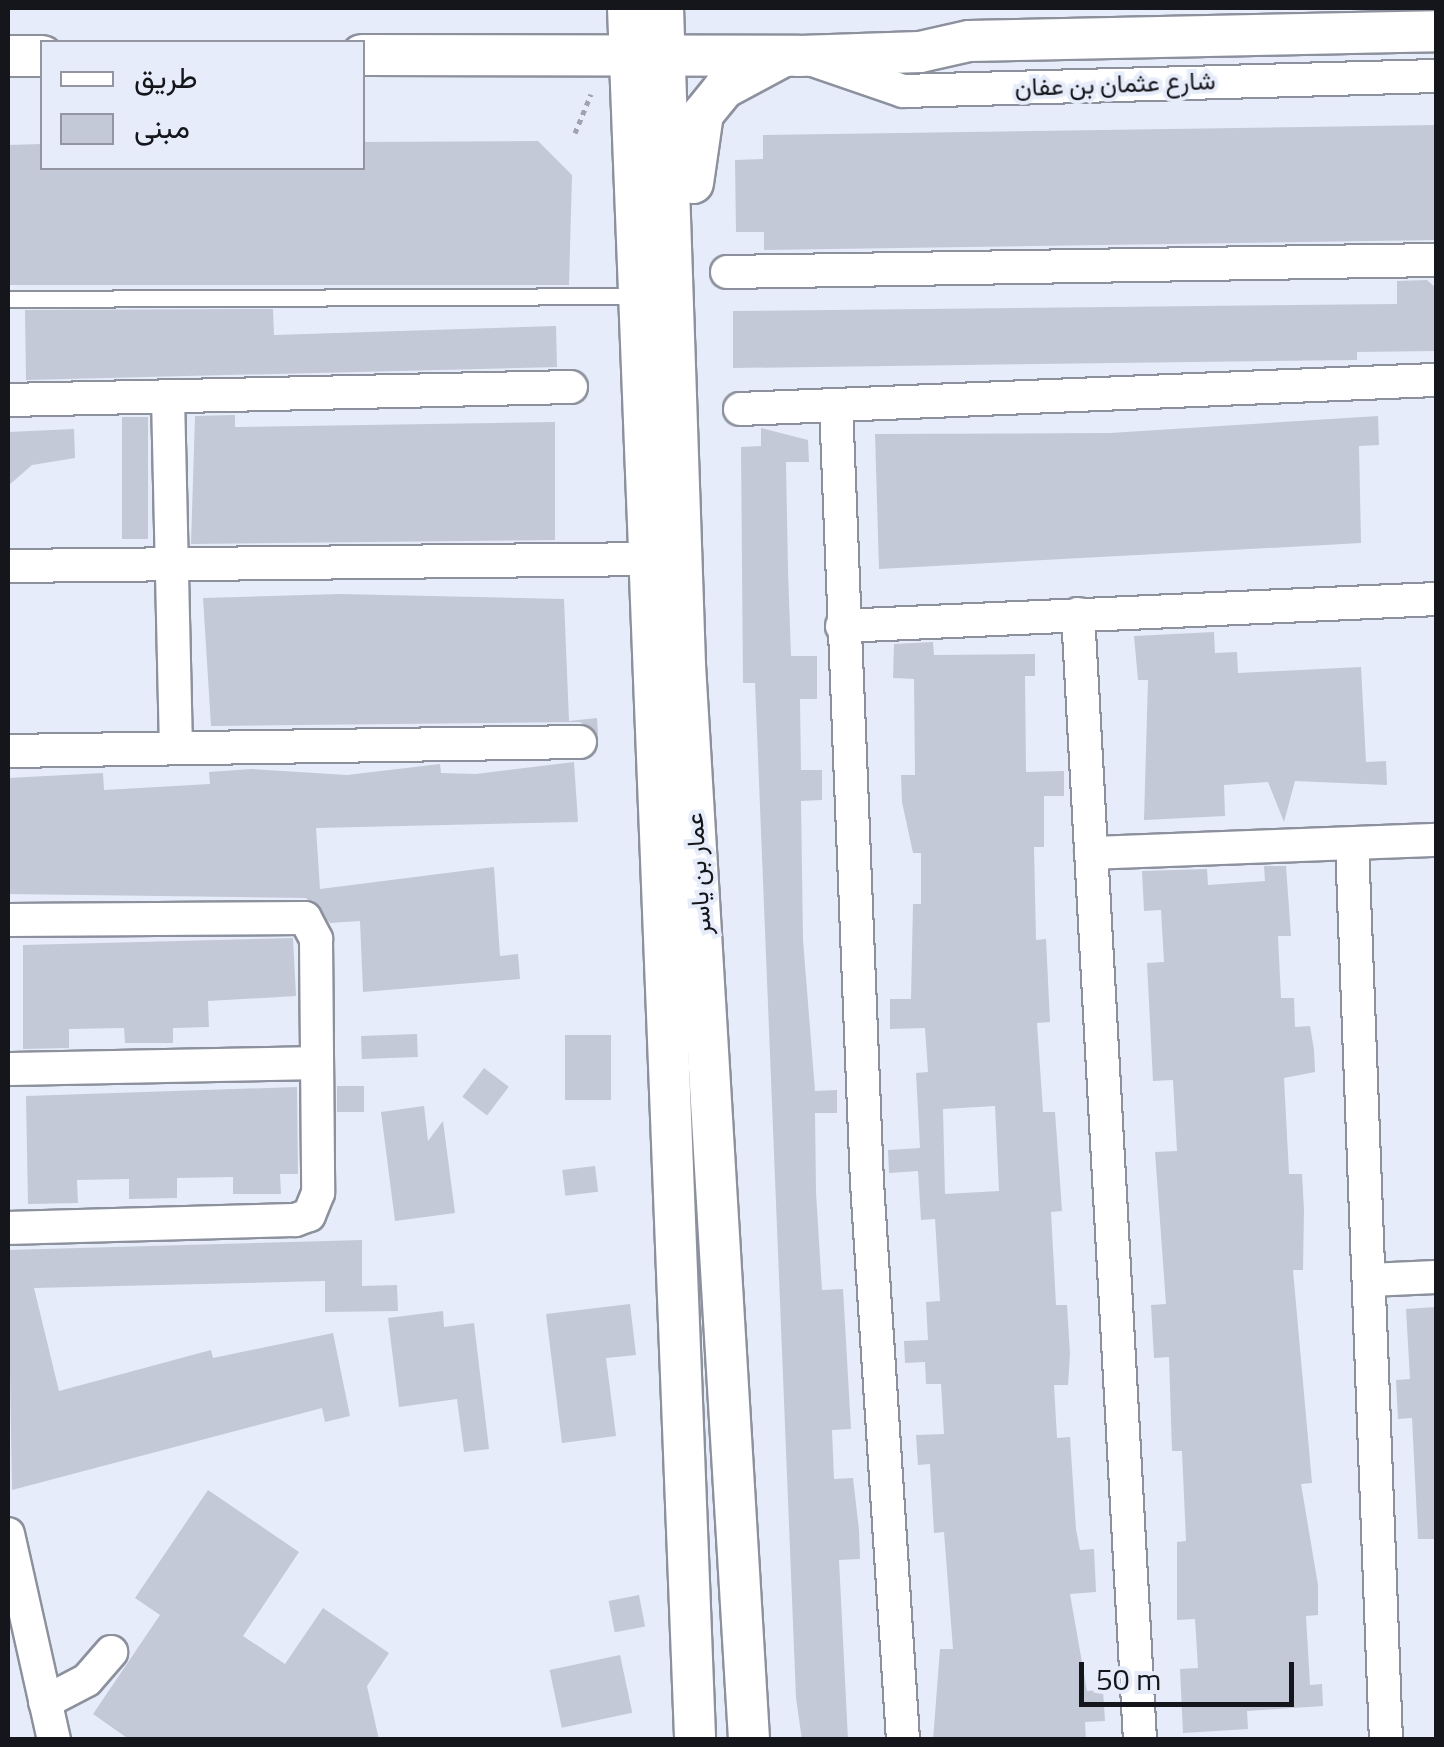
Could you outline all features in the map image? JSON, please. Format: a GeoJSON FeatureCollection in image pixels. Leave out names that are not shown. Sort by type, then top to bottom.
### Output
{"type":"FeatureCollection","features":[{"type":"Feature","properties":{"kind":"street","name":"عمار بن ياسر"},"geometry":{"type":"LineString","coordinates":[[628,8],[648,58],[750,1740]]}},
{"type":"Feature","properties":{"kind":"street","name":"عمار بن ياسر"},"geometry":{"type":"LineString","coordinates":[[663,8],[648,58],[639,296],[695,1740]]}},
{"type":"Feature","properties":{"kind":"street","name":"شارع عثمان بن عفان"},"geometry":{"type":"LineString","coordinates":[[365,55],[792,56],[920,52],[969,41],[1436,32]]}},
{"type":"Feature","properties":{"kind":"street"},"geometry":{"type":"LineString","coordinates":[[8,56],[40,56]]}},
{"type":"Feature","properties":{"kind":"street","name":"شارع عثمان بن عفان"},"geometry":{"type":"LineString","coordinates":[[792,56],[903,91],[1436,76]]}},
{"type":"Feature","properties":{"kind":"street"},"geometry":{"type":"LineString","coordinates":[[685,665],[702,562],[693,138],[724,88],[792,56]]}},
{"type":"Feature","properties":{"kind":"street"},"geometry":{"type":"LineString","coordinates":[[728,272],[1436,260]]}},
{"type":"Feature","properties":{"kind":"street"},"geometry":{"type":"LineString","coordinates":[[740,409],[1436,380]]}},
{"type":"Feature","properties":{"kind":"street"},"geometry":{"type":"LineString","coordinates":[[8,400],[570,388]]}},
{"type":"Feature","properties":{"kind":"street"},"geometry":{"type":"LineString","coordinates":[[168,396],[176,748]]}},
{"type":"Feature","properties":{"kind":"street"},"geometry":{"type":"LineString","coordinates":[[836,404],[842,626],[903,1740]]}},
{"type":"Feature","properties":{"kind":"street"},"geometry":{"type":"LineString","coordinates":[[8,566],[650,559]]}},
{"type":"Feature","properties":{"kind":"street"},"geometry":{"type":"LineString","coordinates":[[842,626],[1436,599]]}},
{"type":"Feature","properties":{"kind":"street"},"geometry":{"type":"LineString","coordinates":[[1078,614],[1140,1740]]}},
{"type":"Feature","properties":{"kind":"street"},"geometry":{"type":"LineString","coordinates":[[8,751],[580,742]]}},
{"type":"Feature","properties":{"kind":"street"},"geometry":{"type":"LineString","coordinates":[[1091,854],[1436,840]]}},
{"type":"Feature","properties":{"kind":"street"},"geometry":{"type":"LineString","coordinates":[[1352,844],[1386,1740]]}},
{"type":"Feature","properties":{"kind":"street"},"geometry":{"type":"LineString","coordinates":[[8,920],[305,918],[316,939],[318,1201],[302,1219],[8,1228]]}},
{"type":"Feature","properties":{"kind":"street"},"geometry":{"type":"LineString","coordinates":[[8,1069],[317,1063]]}},
{"type":"Feature","properties":{"kind":"street"},"geometry":{"type":"LineString","coordinates":[[1369,1280],[1436,1277]]}},
{"type":"Feature","properties":{"kind":"street"},"geometry":{"type":"LineString","coordinates":[[8,1534],[54,1740]]}},
{"type":"Feature","properties":{"kind":"street"},"geometry":{"type":"LineString","coordinates":[[44,1702],[88,1680],[111,1652]]}},
{"type":"Feature","properties":{"kind":"lane"},"geometry":{"type":"LineString","coordinates":[[8,298],[639,296]]}},
{"type":"Feature","properties":{"kind":"path"},"geometry":{"type":"LineString","coordinates":[[575,133],[592,94]]}},
{"type":"Feature","properties":{"kind":"building"},"geometry":{"type":"Polygon","coordinates":[[[1436,125],[1436,240],[764,250],[764,232],[736,232],[735,160],[763,159],[763,135],[1436,125]]]}},
{"type":"Feature","properties":{"kind":"building"},"geometry":{"type":"Polygon","coordinates":[[[538,141],[572,175],[569,285],[8,285],[8,145],[40,144],[40,170],[365,170],[365,142],[538,141]]]}},
{"type":"Feature","properties":{"kind":"building"},"geometry":{"type":"Polygon","coordinates":[[[1427,280],[1436,288],[1436,351],[1357,352],[1357,360],[733,368],[733,311],[1397,304],[1397,281],[1427,280]]]}},
{"type":"Feature","properties":{"kind":"building"},"geometry":{"type":"Polygon","coordinates":[[[273,309],[274,335],[556,326],[557,367],[26,380],[25,310],[273,309]]]}},
{"type":"Feature","properties":{"kind":"building"},"geometry":{"type":"Polygon","coordinates":[[[235,415],[235,427],[555,422],[555,540],[191,544],[195,416],[235,415]]]}},
{"type":"Feature","properties":{"kind":"building"},"geometry":{"type":"Polygon","coordinates":[[[1378,416],[1379,445],[1359,446],[1361,543],[879,569],[875,434],[1110,433],[1378,416]]]}},
{"type":"Feature","properties":{"kind":"building"},"geometry":{"type":"Polygon","coordinates":[[[122,417],[148,417],[148,539],[122,539],[122,417]]]}},
{"type":"Feature","properties":{"kind":"building"},"geometry":{"type":"Polygon","coordinates":[[[761,428],[808,440],[809,462],[786,462],[788,571],[791,656],[817,656],[817,699],[800,699],[801,770],[822,770],[822,800],[801,801],[803,940],[815,1091],[837,1090],[837,1113],[815,1113],[816,1192],[822,1290],[843,1289],[851,1429],[832,1430],[834,1479],[853,1478],[859,1530],[860,1559],[839,1560],[848,1740],[802,1740],[796,1698],[755,683],[743,683],[741,447],[761,446],[761,428]]]}},
{"type":"Feature","properties":{"kind":"building"},"geometry":{"type":"Polygon","coordinates":[[[74,429],[75,458],[32,465],[8,486],[8,432],[74,429]]]}},
{"type":"Feature","properties":{"kind":"building"},"geometry":{"type":"Polygon","coordinates":[[[340,594],[564,599],[569,721],[597,718],[598,735],[580,722],[211,726],[203,598],[340,594]]]}},
{"type":"Feature","properties":{"kind":"building"},"geometry":{"type":"Polygon","coordinates":[[[1214,632],[1215,653],[1237,652],[1238,673],[1361,667],[1366,762],[1386,761],[1387,785],[1295,781],[1284,822],[1268,782],[1224,785],[1225,816],[1144,820],[1148,680],[1138,680],[1134,636],[1214,632]]]}},
{"type":"Feature","properties":{"kind":"building"},"geometry":{"type":"Polygon","coordinates":[[[933,642],[934,655],[1035,654],[1035,676],[1025,676],[1026,772],[1064,771],[1064,796],[1044,796],[1044,847],[1034,847],[1036,940],[1046,939],[1050,1022],[1037,1023],[1043,1112],[1055,1112],[1062,1211],[1051,1212],[1056,1305],[1067,1305],[1070,1354],[1068,1385],[1054,1385],[1057,1438],[1070,1437],[1080,1550],[1094,1549],[1096,1592],[1070,1594],[1087,1691],[1103,1690],[1105,1721],[1085,1722],[1086,1740],[933,1740],[940,1649],[953,1649],[944,1532],[934,1533],[930,1464],[918,1465],[916,1435],[944,1434],[941,1384],[926,1384],[925,1362],[905,1363],[904,1341],[928,1340],[926,1302],[940,1301],[935,1219],[921,1220],[918,1171],[889,1173],[888,1150],[920,1148],[916,1073],[928,1072],[925,1028],[890,1029],[890,999],[911,999],[913,904],[921,904],[921,853],[913,853],[902,802],[901,775],[915,775],[914,679],[893,678],[894,644],[933,642]],[[995,1106],[943,1109],[945,1194],[999,1191],[995,1106]]]}},
{"type":"Feature","properties":{"kind":"building"},"geometry":{"type":"Polygon","coordinates":[[[574,762],[578,822],[316,828],[320,889],[494,867],[500,956],[518,954],[520,979],[363,992],[360,921],[330,923],[306,898],[8,894],[8,778],[103,773],[104,790],[210,784],[209,772],[251,769],[347,775],[440,764],[441,773],[476,774],[574,762]]]}},
{"type":"Feature","properties":{"kind":"building"},"geometry":{"type":"Polygon","coordinates":[[[1264,866],[1286,866],[1291,936],[1278,936],[1281,998],[1294,998],[1295,1027],[1310,1026],[1314,1050],[1315,1072],[1284,1078],[1289,1174],[1302,1174],[1303,1270],[1293,1270],[1312,1483],[1301,1484],[1318,1585],[1318,1615],[1306,1616],[1310,1685],[1322,1684],[1323,1706],[1247,1711],[1248,1729],[1183,1733],[1180,1669],[1198,1668],[1195,1619],[1177,1620],[1177,1542],[1186,1541],[1182,1451],[1172,1451],[1169,1357],[1154,1358],[1151,1305],[1166,1304],[1155,1152],[1177,1151],[1173,1080],[1153,1081],[1147,963],[1164,962],[1161,910],[1144,911],[1142,871],[1207,869],[1208,885],[1265,881],[1264,866]]]}},
{"type":"Feature","properties":{"kind":"building"},"geometry":{"type":"Polygon","coordinates":[[[293,938],[296,996],[208,1001],[209,1027],[173,1028],[173,1043],[125,1043],[124,1028],[69,1029],[69,1048],[23,1049],[23,945],[293,938]]]}},
{"type":"Feature","properties":{"kind":"building"},"geometry":{"type":"Polygon","coordinates":[[[417,1034],[418,1057],[362,1059],[361,1036],[417,1034]]]}},
{"type":"Feature","properties":{"kind":"building"},"geometry":{"type":"Polygon","coordinates":[[[565,1035],[611,1035],[611,1100],[565,1100],[565,1035]]]}},
{"type":"Feature","properties":{"kind":"building"},"geometry":{"type":"Polygon","coordinates":[[[484,1068],[509,1087],[487,1115],[462,1097],[484,1068]]]}},
{"type":"Feature","properties":{"kind":"building"},"geometry":{"type":"Polygon","coordinates":[[[337,1086],[364,1086],[364,1112],[337,1112],[337,1086]]]}},
{"type":"Feature","properties":{"kind":"building"},"geometry":{"type":"Polygon","coordinates":[[[297,1087],[298,1174],[280,1174],[281,1194],[233,1194],[233,1177],[177,1178],[177,1198],[129,1199],[129,1179],[77,1180],[78,1203],[28,1204],[26,1096],[297,1087]]]}},
{"type":"Feature","properties":{"kind":"building"},"geometry":{"type":"Polygon","coordinates":[[[424,1106],[428,1141],[443,1121],[455,1213],[395,1221],[381,1112],[424,1106]]]}},
{"type":"Feature","properties":{"kind":"building"},"geometry":{"type":"Polygon","coordinates":[[[595,1166],[598,1192],[565,1196],[562,1170],[595,1166]]]}},
{"type":"Feature","properties":{"kind":"building"},"geometry":{"type":"Polygon","coordinates":[[[362,1240],[362,1286],[397,1285],[398,1311],[325,1312],[325,1281],[34,1288],[59,1391],[211,1350],[213,1358],[333,1333],[350,1416],[325,1422],[322,1408],[12,1490],[8,1250],[362,1240]]]}},
{"type":"Feature","properties":{"kind":"building"},"geometry":{"type":"Polygon","coordinates":[[[630,1304],[636,1355],[606,1358],[616,1436],[562,1443],[546,1314],[630,1304]]]}},
{"type":"Feature","properties":{"kind":"building"},"geometry":{"type":"Polygon","coordinates":[[[1436,1307],[1436,1539],[1418,1539],[1412,1418],[1398,1419],[1396,1380],[1410,1379],[1406,1309],[1436,1307]]]}},
{"type":"Feature","properties":{"kind":"building"},"geometry":{"type":"Polygon","coordinates":[[[443,1311],[444,1327],[474,1323],[489,1449],[464,1452],[457,1399],[399,1407],[388,1318],[443,1311]]]}},
{"type":"Feature","properties":{"kind":"building"},"geometry":{"type":"Polygon","coordinates":[[[208,1490],[299,1552],[243,1636],[285,1664],[323,1608],[389,1653],[367,1686],[379,1740],[130,1740],[93,1714],[160,1615],[135,1598],[208,1490]]]}},
{"type":"Feature","properties":{"kind":"building"},"geometry":{"type":"Polygon","coordinates":[[[639,1595],[645,1626],[615,1632],[609,1601],[639,1595]]]}},
{"type":"Feature","properties":{"kind":"building"},"geometry":{"type":"Polygon","coordinates":[[[620,1655],[632,1713],[562,1728],[550,1670],[620,1655]]]}}]}
